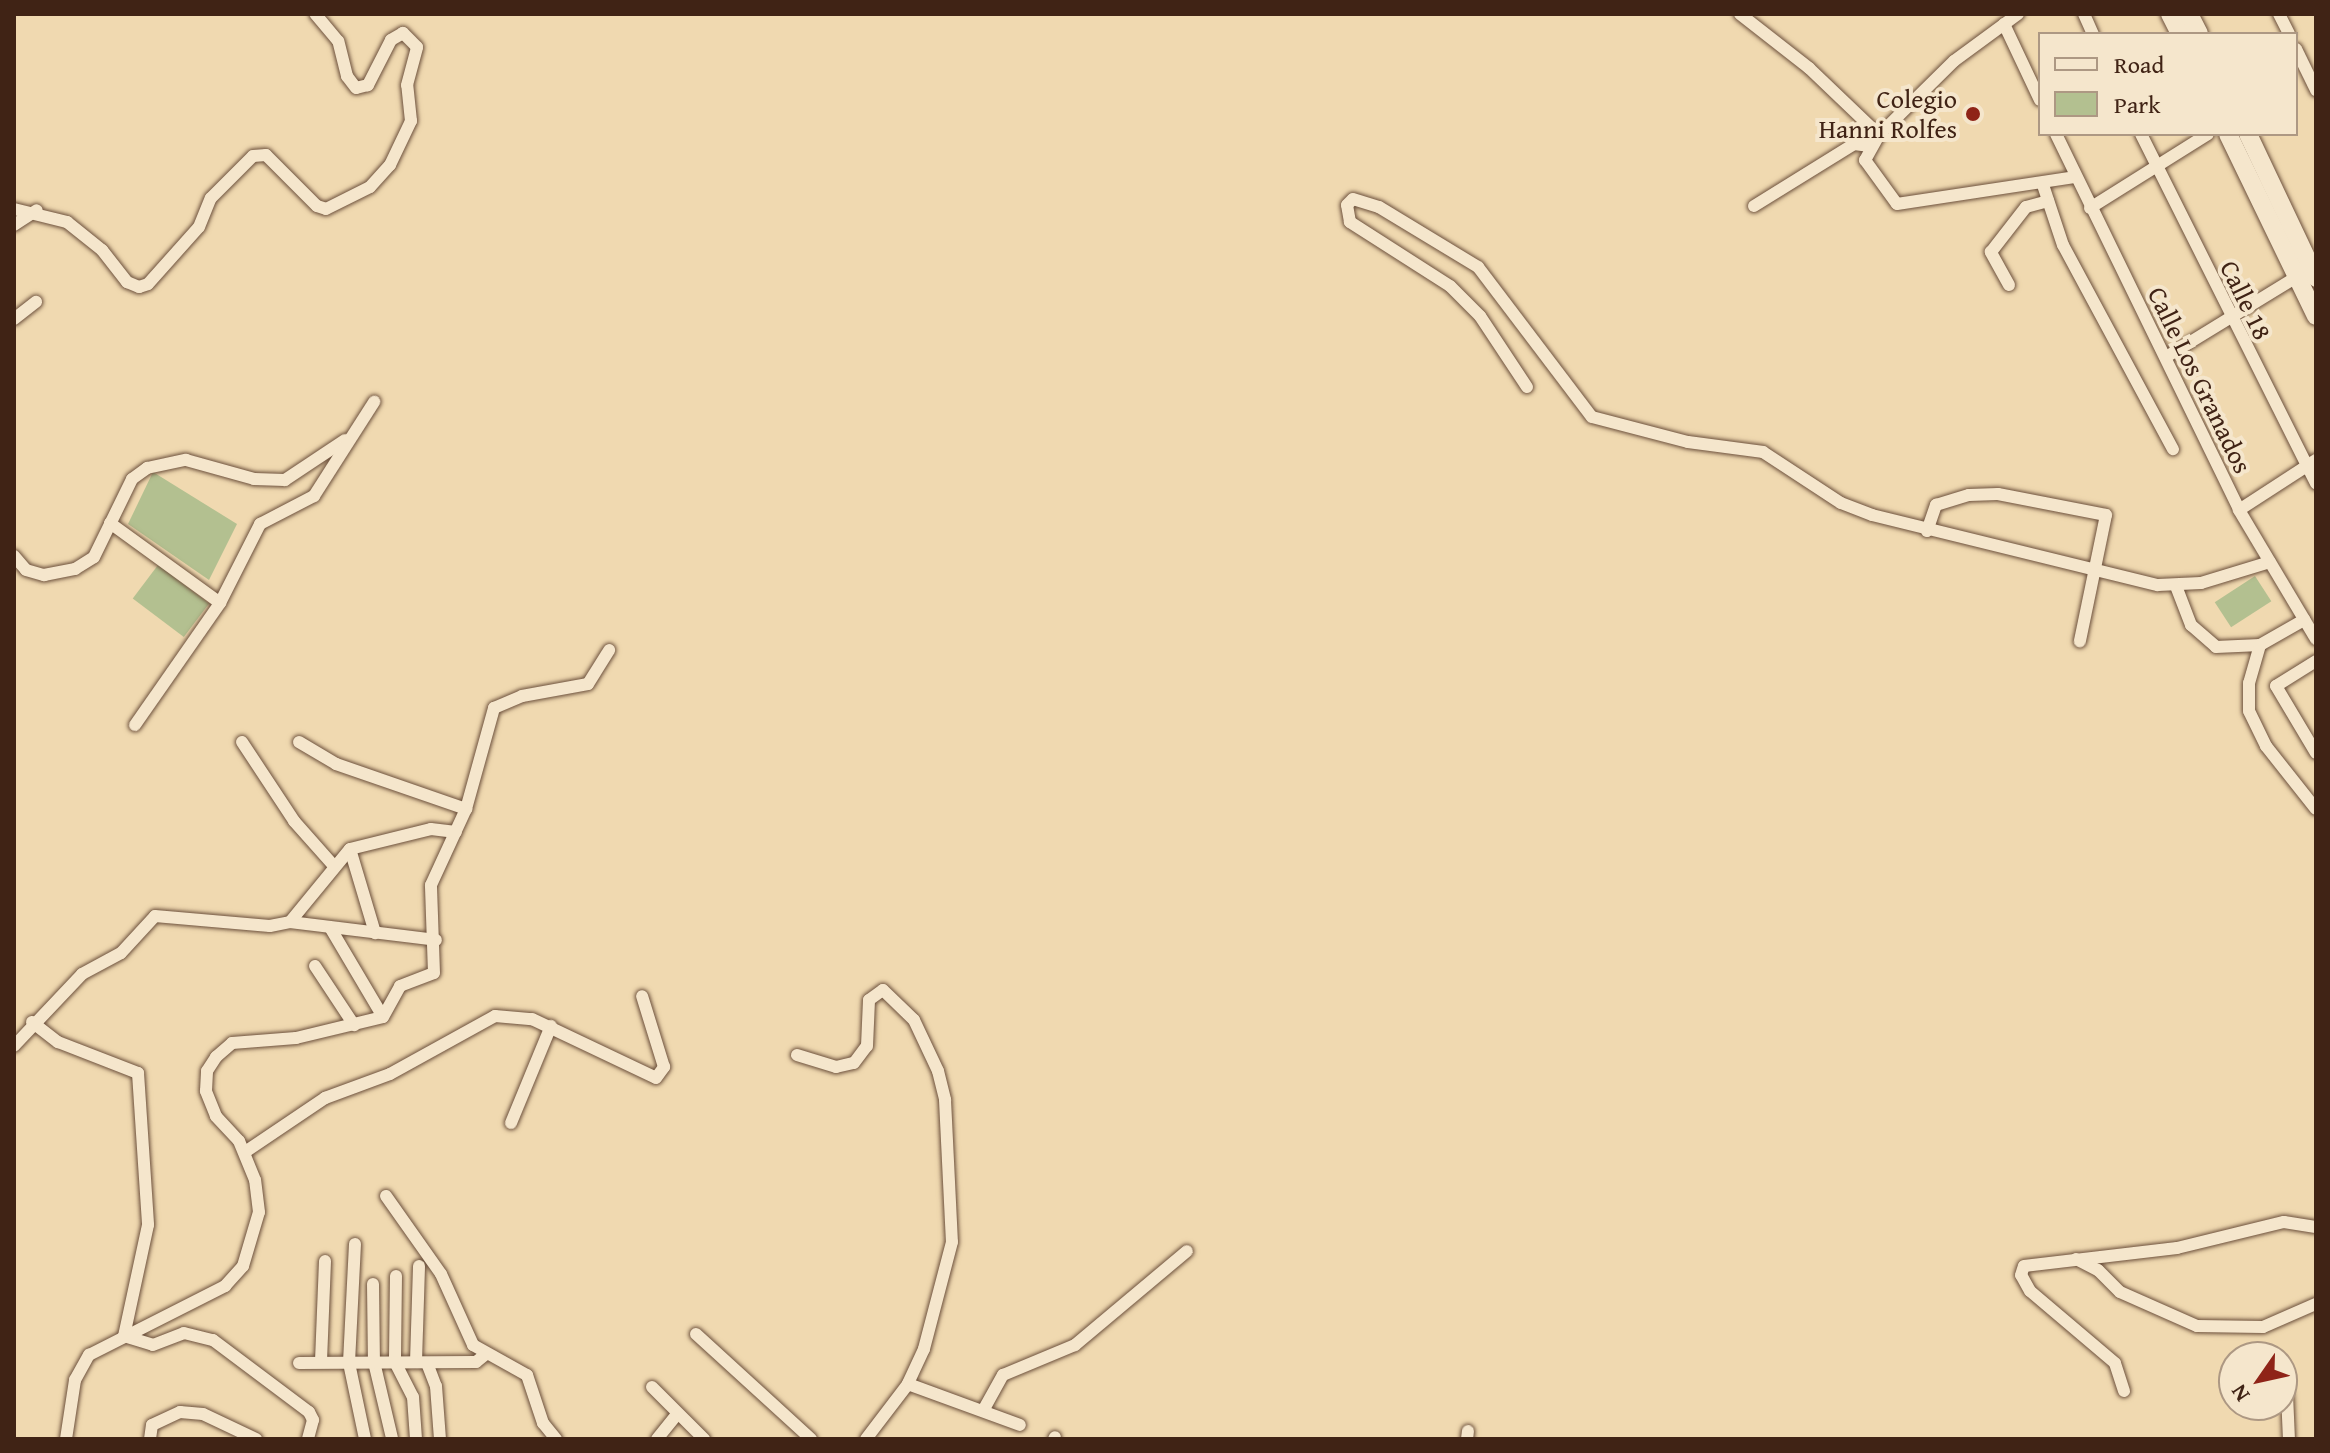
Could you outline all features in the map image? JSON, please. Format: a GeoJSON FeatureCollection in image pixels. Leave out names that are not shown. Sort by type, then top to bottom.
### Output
{"type":"FeatureCollection","features":[{"type":"Feature","properties":{"kind":"main road"},"geometry":{"type":"LineString","coordinates":[[2170,14],[2179,32]]}},
{"type":"Feature","properties":{"kind":"main road"},"geometry":{"type":"LineString","coordinates":[[2189,14],[2198,32]]}},
{"type":"Feature","properties":{"kind":"main road"},"geometry":{"type":"LineString","coordinates":[[2229,136],[2310,272]]}},
{"type":"Feature","properties":{"kind":"main road"},"geometry":{"type":"LineString","coordinates":[[2249,136],[2310,272],[2316,316]]}},
{"type":"Feature","properties":{"kind":"street"},"geometry":{"type":"LineString","coordinates":[[14,209],[55,215],[91,239],[127,282],[139,287],[148,284],[199,227],[213,195],[253,156],[266,155],[317,206],[326,209],[370,187],[390,165],[411,121],[407,85],[417,47],[403,33],[391,40],[368,85],[356,88],[347,76],[338,41],[315,14]]}},
{"type":"Feature","properties":{"kind":"street"},"geometry":{"type":"LineString","coordinates":[[1740,14],[1809,68],[1879,135]]}},
{"type":"Feature","properties":{"kind":"street"},"geometry":{"type":"LineString","coordinates":[[2018,14],[1954,61],[1879,135],[1870,146],[1867,167],[1897,204],[2043,185],[2076,177]]}},
{"type":"Feature","properties":{"kind":"street"},"geometry":{"type":"LineString","coordinates":[[2279,14],[2288,32]]}},
{"type":"Feature","properties":{"kind":"street"},"geometry":{"type":"LineString","coordinates":[[2004,24],[2038,96]]}},
{"type":"Feature","properties":{"kind":"street"},"geometry":{"type":"LineString","coordinates":[[2298,53],[2313,83]]}},
{"type":"Feature","properties":{"kind":"street","name":"Calle Los Granados"},"geometry":{"type":"LineString","coordinates":[[2057,136],[2239,510],[2316,639]]}},
{"type":"Feature","properties":{"kind":"street","name":"Calle 18"},"geometry":{"type":"LineString","coordinates":[[2142,136],[2230,317],[2311,464],[2316,484]]}},
{"type":"Feature","properties":{"kind":"street"},"geometry":{"type":"LineString","coordinates":[[2090,208],[2205,136]]}},
{"type":"Feature","properties":{"kind":"street"},"geometry":{"type":"LineString","coordinates":[[1754,206],[1854,144],[1870,146]]}},
{"type":"Feature","properties":{"kind":"street"},"geometry":{"type":"LineString","coordinates":[[2043,185],[2063,245],[2173,449]]}},
{"type":"Feature","properties":{"kind":"street"},"geometry":{"type":"LineString","coordinates":[[1527,387],[1480,316],[1450,286],[1350,222],[1347,205],[1353,199],[1379,207],[1478,267],[1592,417],[1688,442],[1763,452],[1841,503],[1927,531],[2176,586],[2270,562]]}},
{"type":"Feature","properties":{"kind":"street"},"geometry":{"type":"LineString","coordinates":[[2009,285],[1991,252],[2026,207],[2048,201]]}},
{"type":"Feature","properties":{"kind":"street"},"geometry":{"type":"LineString","coordinates":[[14,225],[37,210]]}},
{"type":"Feature","properties":{"kind":"street"},"geometry":{"type":"LineString","coordinates":[[2166,357],[2310,272]]}},
{"type":"Feature","properties":{"kind":"street"},"geometry":{"type":"LineString","coordinates":[[14,319],[36,302]]}},
{"type":"Feature","properties":{"kind":"street"},"geometry":{"type":"LineString","coordinates":[[135,725],[220,603],[260,524],[314,496],[345,440],[374,402]]}},
{"type":"Feature","properties":{"kind":"street"},"geometry":{"type":"LineString","coordinates":[[14,556],[26,570],[44,575],[75,569],[94,557],[132,479],[147,468],[186,460],[254,479],[285,480],[345,440]]}},
{"type":"Feature","properties":{"kind":"street"},"geometry":{"type":"LineString","coordinates":[[2239,510],[2311,464]]}},
{"type":"Feature","properties":{"kind":"street"},"geometry":{"type":"LineString","coordinates":[[1927,531],[1936,505],[1969,495],[1998,494],[2106,515],[2080,641]]}},
{"type":"Feature","properties":{"kind":"street"},"geometry":{"type":"LineString","coordinates":[[110,523],[220,603]]}},
{"type":"Feature","properties":{"kind":"street"},"geometry":{"type":"LineString","coordinates":[[2176,586],[2191,625],[2202,639],[2237,650],[2260,645],[2304,620]]}},
{"type":"Feature","properties":{"kind":"street"},"geometry":{"type":"LineString","coordinates":[[2260,645],[2249,683],[2249,711],[2266,746],[2316,809]]}},
{"type":"Feature","properties":{"kind":"street"},"geometry":{"type":"LineString","coordinates":[[66,1439],[80,1368],[89,1355],[236,1279],[259,1212],[245,1152],[216,1116],[206,1091],[207,1071],[216,1057],[232,1043],[296,1038],[383,1017],[400,986],[434,973],[436,940],[431,885],[466,809],[494,708],[517,698],[588,684],[609,650]]}},
{"type":"Feature","properties":{"kind":"street"},"geometry":{"type":"LineString","coordinates":[[2316,661],[2276,686],[2316,753]]}},
{"type":"Feature","properties":{"kind":"street"},"geometry":{"type":"LineString","coordinates":[[242,742],[294,821],[333,865]]}},
{"type":"Feature","properties":{"kind":"street"},"geometry":{"type":"LineString","coordinates":[[299,742],[336,764],[466,809]]}},
{"type":"Feature","properties":{"kind":"street"},"geometry":{"type":"LineString","coordinates":[[290,922],[325,885],[333,865],[350,849],[431,829],[456,832]]}},
{"type":"Feature","properties":{"kind":"street"},"geometry":{"type":"LineString","coordinates":[[350,849],[375,933]]}},
{"type":"Feature","properties":{"kind":"street"},"geometry":{"type":"LineString","coordinates":[[14,1046],[32,1022],[91,967],[121,953],[155,916],[270,926],[290,922],[436,940]]}},
{"type":"Feature","properties":{"kind":"street"},"geometry":{"type":"LineString","coordinates":[[331,929],[383,1017]]}},
{"type":"Feature","properties":{"kind":"street"},"geometry":{"type":"LineString","coordinates":[[315,966],[354,1025]]}},
{"type":"Feature","properties":{"kind":"street"},"geometry":{"type":"LineString","coordinates":[[797,1055],[836,1067],[854,1063],[867,1046],[869,1000],[883,990],[914,1020],[938,1071],[951,1177],[952,1242],[924,1349],[908,1384],[866,1439]]}},
{"type":"Feature","properties":{"kind":"street"},"geometry":{"type":"LineString","coordinates":[[245,1152],[325,1098],[390,1074],[485,1019],[517,1017],[551,1026],[656,1078],[664,1067],[642,996]]}},
{"type":"Feature","properties":{"kind":"street"},"geometry":{"type":"LineString","coordinates":[[32,1022],[58,1042],[138,1073],[148,1225],[124,1336]]}},
{"type":"Feature","properties":{"kind":"street"},"geometry":{"type":"LineString","coordinates":[[511,1123],[551,1026]]}},
{"type":"Feature","properties":{"kind":"street"},"geometry":{"type":"LineString","coordinates":[[386,1196],[441,1274],[473,1345],[527,1375],[543,1423],[556,1439]]}},
{"type":"Feature","properties":{"kind":"street"},"geometry":{"type":"LineString","coordinates":[[2124,1391],[2115,1363],[2022,1279],[2021,1270],[2028,1264],[2177,1248],[2284,1222],[2316,1227]]}},
{"type":"Feature","properties":{"kind":"street"},"geometry":{"type":"LineString","coordinates":[[355,1244],[349,1363],[365,1439]]}},
{"type":"Feature","properties":{"kind":"street"},"geometry":{"type":"LineString","coordinates":[[984,1409],[1003,1375],[1075,1345],[1187,1251]]}},
{"type":"Feature","properties":{"kind":"street"},"geometry":{"type":"LineString","coordinates":[[2074,1258],[2098,1270],[2120,1292],[2197,1326],[2263,1327],[2316,1304]]}},
{"type":"Feature","properties":{"kind":"street"},"geometry":{"type":"LineString","coordinates":[[321,1361],[325,1261]]}},
{"type":"Feature","properties":{"kind":"street"},"geometry":{"type":"LineString","coordinates":[[419,1266],[422,1363],[436,1386],[440,1439]]}},
{"type":"Feature","properties":{"kind":"street"},"geometry":{"type":"LineString","coordinates":[[396,1276],[395,1362],[413,1397],[416,1439]]}},
{"type":"Feature","properties":{"kind":"street"},"geometry":{"type":"LineString","coordinates":[[373,1284],[374,1362],[392,1438]]}},
{"type":"Feature","properties":{"kind":"street"},"geometry":{"type":"LineString","coordinates":[[124,1336],[153,1345],[184,1333],[213,1340],[309,1412],[313,1420],[308,1439]]}},
{"type":"Feature","properties":{"kind":"street"},"geometry":{"type":"LineString","coordinates":[[696,1334],[811,1439]]}},
{"type":"Feature","properties":{"kind":"street"},"geometry":{"type":"LineString","coordinates":[[299,1363],[476,1362],[486,1354]]}},
{"type":"Feature","properties":{"kind":"street"},"geometry":{"type":"LineString","coordinates":[[908,1384],[984,1409],[1020,1425]]}},
{"type":"Feature","properties":{"kind":"street"},"geometry":{"type":"LineString","coordinates":[[652,1387],[704,1439]]}},
{"type":"Feature","properties":{"kind":"street"},"geometry":{"type":"LineString","coordinates":[[150,1439],[152,1425],[180,1412],[203,1414],[256,1439]]}},
{"type":"Feature","properties":{"kind":"street"},"geometry":{"type":"LineString","coordinates":[[657,1439],[677,1414]]}},
{"type":"Feature","properties":{"kind":"green space"},"geometry":{"type":"Polygon","coordinates":[[[153,472],[237,524],[209,580],[128,524],[153,472]]]}},
{"type":"Feature","properties":{"kind":"green space"},"geometry":{"type":"Polygon","coordinates":[[[158,565],[209,604],[184,637],[133,599],[158,565]]]}},
{"type":"Feature","properties":{"kind":"green space"},"geometry":{"type":"Polygon","coordinates":[[[2255,576],[2271,601],[2231,627],[2215,602],[2255,576]]]}},
{"type":"Feature","properties":{"kind":"place","name":"Colegio Hanni Rolfes"},"geometry":{"type":"Point","coordinates":[1973,114]}}]}
